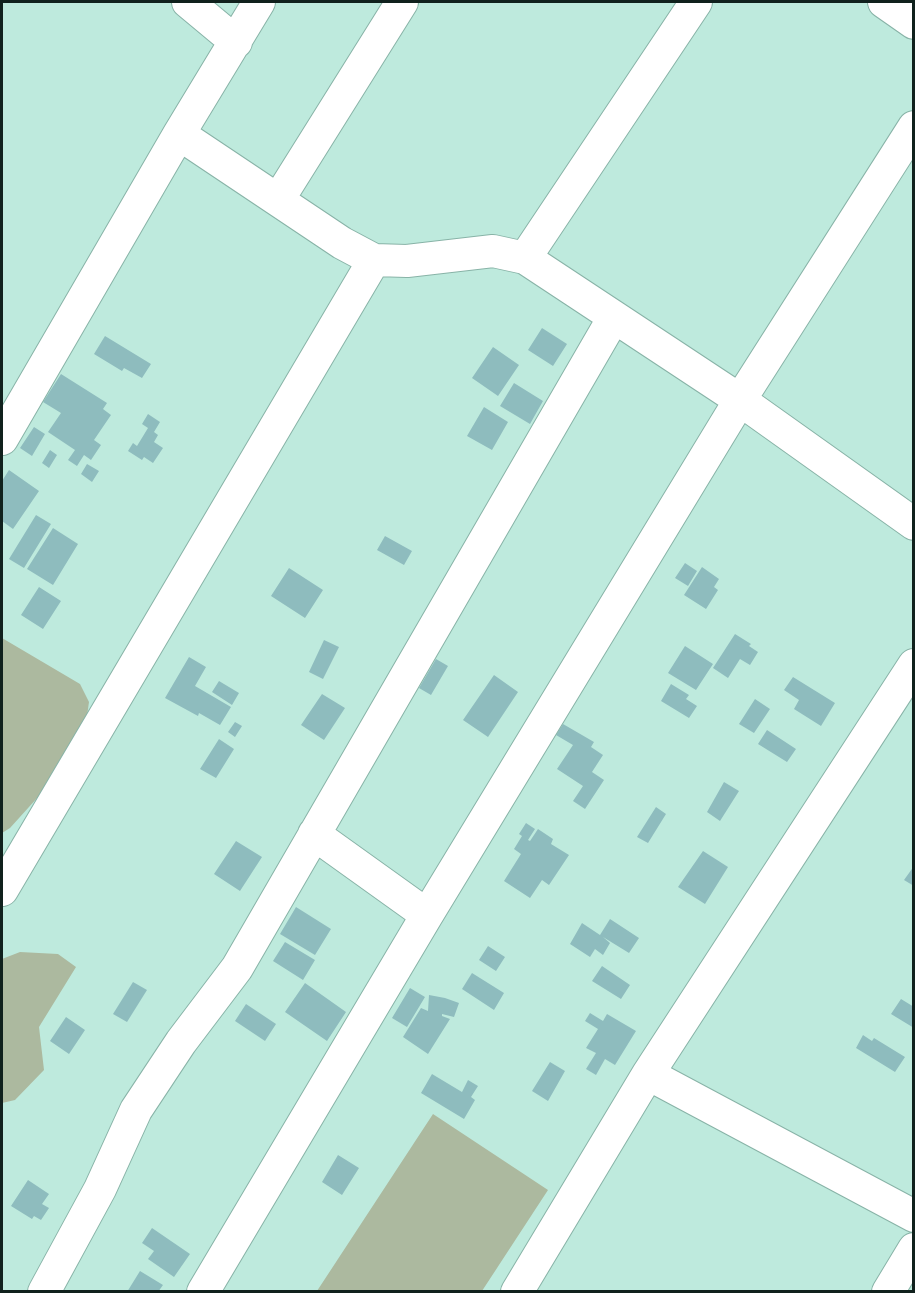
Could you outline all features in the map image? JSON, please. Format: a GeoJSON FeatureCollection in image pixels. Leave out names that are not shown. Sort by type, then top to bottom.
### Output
{"type":"FeatureCollection","features":[{"type":"Feature","properties":{"kind":"street"},"geometry":{"type":"LineString","coordinates":[[188,2],[236,42]]}},
{"type":"Feature","properties":{"kind":"street"},"geometry":{"type":"LineString","coordinates":[[2,439],[179,134],[259,2]]}},
{"type":"Feature","properties":{"kind":"street"},"geometry":{"type":"LineString","coordinates":[[278,201],[402,2]]}},
{"type":"Feature","properties":{"kind":"street"},"geometry":{"type":"LineString","coordinates":[[525,258],[696,2]]}},
{"type":"Feature","properties":{"kind":"street"},"geometry":{"type":"LineString","coordinates":[[884,2],[914,23]]}},
{"type":"Feature","properties":{"kind":"street"},"geometry":{"type":"LineString","coordinates":[[203,1292],[427,915],[740,400],[914,127]]}},
{"type":"Feature","properties":{"kind":"street"},"geometry":{"type":"LineString","coordinates":[[179,134],[342,243],[374,260],[406,261],[493,251],[525,258],[740,400],[914,524]]}},
{"type":"Feature","properties":{"kind":"street"},"geometry":{"type":"LineString","coordinates":[[2,890],[374,260]]}},
{"type":"Feature","properties":{"kind":"street"},"geometry":{"type":"LineString","coordinates":[[44,1292],[100,1189],[136,1110],[182,1042],[237,968],[614,317]]}},
{"type":"Feature","properties":{"kind":"street"},"geometry":{"type":"LineString","coordinates":[[517,1292],[648,1074],[914,665]]}},
{"type":"Feature","properties":{"kind":"street"},"geometry":{"type":"LineString","coordinates":[[314,834],[427,915]]}},
{"type":"Feature","properties":{"kind":"street"},"geometry":{"type":"LineString","coordinates":[[648,1074],[914,1216]]}},
{"type":"Feature","properties":{"kind":"street"},"geometry":{"type":"LineString","coordinates":[[888,1292],[914,1249]]}},
{"type":"Feature","properties":{"kind":"green space"},"geometry":{"type":"Polygon","coordinates":[[[2,638],[80,684],[89,702],[86,723],[38,797],[10,828],[2,833],[2,638]]]}},
{"type":"Feature","properties":{"kind":"green space"},"geometry":{"type":"Polygon","coordinates":[[[20,952],[58,954],[76,967],[39,1027],[44,1070],[15,1100],[2,1103],[2,959],[20,952]]]}},
{"type":"Feature","properties":{"kind":"green space"},"geometry":{"type":"Polygon","coordinates":[[[433,1114],[548,1190],[482,1291],[317,1291],[433,1114]]]}},
{"type":"Feature","properties":{"kind":"building"},"geometry":{"type":"Polygon","coordinates":[[[542,328],[567,344],[553,366],[528,350],[542,328]]]}},
{"type":"Feature","properties":{"kind":"building"},"geometry":{"type":"Polygon","coordinates":[[[105,336],[151,364],[142,378],[124,368],[122,371],[94,354],[105,336]]]}},
{"type":"Feature","properties":{"kind":"building"},"geometry":{"type":"Polygon","coordinates":[[[493,347],[519,365],[498,396],[472,378],[493,347]]]}},
{"type":"Feature","properties":{"kind":"building"},"geometry":{"type":"Polygon","coordinates":[[[61,374],[107,403],[103,409],[111,415],[94,440],[101,445],[91,460],[84,455],[77,466],[68,460],[75,450],[48,432],[61,413],[43,402],[61,374]]]}},
{"type":"Feature","properties":{"kind":"building"},"geometry":{"type":"Polygon","coordinates":[[[514,383],[543,401],[530,424],[500,406],[514,383]]]}},
{"type":"Feature","properties":{"kind":"building"},"geometry":{"type":"Polygon","coordinates":[[[484,407],[508,422],[492,450],[467,436],[484,407]]]}},
{"type":"Feature","properties":{"kind":"building"},"geometry":{"type":"Polygon","coordinates":[[[148,414],[160,422],[154,432],[158,435],[154,442],[163,448],[153,463],[144,457],[142,460],[128,451],[133,443],[137,446],[148,428],[142,424],[148,414]]]}},
{"type":"Feature","properties":{"kind":"building"},"geometry":{"type":"Polygon","coordinates":[[[34,427],[45,434],[32,456],[20,448],[34,427]]]}},
{"type":"Feature","properties":{"kind":"building"},"geometry":{"type":"Polygon","coordinates":[[[50,450],[57,455],[49,468],[42,463],[50,450]]]}},
{"type":"Feature","properties":{"kind":"building"},"geometry":{"type":"Polygon","coordinates":[[[87,464],[99,471],[92,482],[81,474],[87,464]]]}},
{"type":"Feature","properties":{"kind":"building"},"geometry":{"type":"Polygon","coordinates":[[[9,470],[39,491],[13,529],[2,521],[2,481],[9,470]]]}},
{"type":"Feature","properties":{"kind":"building"},"geometry":{"type":"Polygon","coordinates":[[[36,515],[51,524],[24,568],[9,559],[36,515]]]}},
{"type":"Feature","properties":{"kind":"building"},"geometry":{"type":"Polygon","coordinates":[[[53,528],[78,544],[53,585],[27,569],[53,528]]]}},
{"type":"Feature","properties":{"kind":"building"},"geometry":{"type":"Polygon","coordinates":[[[385,536],[412,551],[404,565],[377,550],[385,536]]]}},
{"type":"Feature","properties":{"kind":"building"},"geometry":{"type":"Polygon","coordinates":[[[685,563],[697,571],[688,586],[675,578],[685,563]]]}},
{"type":"Feature","properties":{"kind":"building"},"geometry":{"type":"Polygon","coordinates":[[[702,567],[719,579],[714,587],[718,590],[706,609],[684,595],[702,567]]]}},
{"type":"Feature","properties":{"kind":"building"},"geometry":{"type":"Polygon","coordinates":[[[289,568],[323,590],[305,618],[271,596],[289,568]]]}},
{"type":"Feature","properties":{"kind":"building"},"geometry":{"type":"Polygon","coordinates":[[[39,587],[61,601],[43,629],[21,615],[39,587]]]}},
{"type":"Feature","properties":{"kind":"building"},"geometry":{"type":"Polygon","coordinates":[[[735,634],[751,644],[749,646],[758,652],[750,665],[740,659],[728,678],[713,668],[735,634]]]}},
{"type":"Feature","properties":{"kind":"building"},"geometry":{"type":"Polygon","coordinates":[[[324,640],[339,647],[323,679],[309,672],[324,640]]]}},
{"type":"Feature","properties":{"kind":"building"},"geometry":{"type":"Polygon","coordinates":[[[685,646],[713,664],[696,690],[668,673],[685,646]]]}},
{"type":"Feature","properties":{"kind":"building"},"geometry":{"type":"Polygon","coordinates":[[[189,657],[206,667],[195,686],[231,707],[220,725],[165,698],[189,657]]]}},
{"type":"Feature","properties":{"kind":"building"},"geometry":{"type":"Polygon","coordinates":[[[436,659],[448,666],[431,695],[419,688],[436,659]]]}},
{"type":"Feature","properties":{"kind":"building"},"geometry":{"type":"Polygon","coordinates":[[[494,675],[518,692],[488,737],[463,720],[494,675]]]}},
{"type":"Feature","properties":{"kind":"building"},"geometry":{"type":"Polygon","coordinates":[[[793,677],[835,703],[821,726],[794,709],[799,700],[784,690],[793,677]]]}},
{"type":"Feature","properties":{"kind":"building"},"geometry":{"type":"Polygon","coordinates":[[[219,681],[239,693],[232,705],[212,692],[219,681]]]}},
{"type":"Feature","properties":{"kind":"building"},"geometry":{"type":"Polygon","coordinates":[[[671,684],[689,695],[686,699],[697,706],[689,718],[661,701],[671,684]]]}},
{"type":"Feature","properties":{"kind":"building"},"geometry":{"type":"Polygon","coordinates":[[[322,694],[345,708],[324,740],[301,725],[322,694]]]}},
{"type":"Feature","properties":{"kind":"building"},"geometry":{"type":"Polygon","coordinates":[[[755,699],[770,709],[754,733],[739,724],[755,699]]]}},
{"type":"Feature","properties":{"kind":"building"},"geometry":{"type":"Polygon","coordinates":[[[235,722],[242,726],[235,737],[228,732],[235,722]]]}},
{"type":"Feature","properties":{"kind":"building"},"geometry":{"type":"Polygon","coordinates":[[[563,724],[594,742],[591,747],[603,755],[592,772],[604,780],[585,809],[573,801],[583,786],[557,769],[573,745],[556,735],[563,724]]]}},
{"type":"Feature","properties":{"kind":"building"},"geometry":{"type":"Polygon","coordinates":[[[767,730],[796,749],[787,762],[758,744],[767,730]]]}},
{"type":"Feature","properties":{"kind":"building"},"geometry":{"type":"Polygon","coordinates":[[[219,739],[234,749],[216,778],[200,769],[219,739]]]}},
{"type":"Feature","properties":{"kind":"building"},"geometry":{"type":"Polygon","coordinates":[[[724,782],[739,791],[720,821],[707,812],[724,782]]]}},
{"type":"Feature","properties":{"kind":"building"},"geometry":{"type":"Polygon","coordinates":[[[656,807],[666,814],[648,843],[637,837],[656,807]]]}},
{"type":"Feature","properties":{"kind":"building"},"geometry":{"type":"Polygon","coordinates":[[[526,823],[535,829],[528,840],[530,841],[538,829],[553,839],[551,844],[569,855],[549,885],[542,880],[530,898],[504,881],[521,854],[514,849],[522,836],[519,834],[526,823]]]}},
{"type":"Feature","properties":{"kind":"building"},"geometry":{"type":"Polygon","coordinates":[[[236,841],[262,857],[240,891],[214,874],[236,841]]]}},
{"type":"Feature","properties":{"kind":"building"},"geometry":{"type":"Polygon","coordinates":[[[703,851],[728,867],[705,904],[678,887],[703,851]]]}},
{"type":"Feature","properties":{"kind":"building"},"geometry":{"type":"Polygon","coordinates":[[[914,866],[914,886],[904,880],[914,866]]]}},
{"type":"Feature","properties":{"kind":"building"},"geometry":{"type":"Polygon","coordinates":[[[296,907],[331,929],[315,955],[280,934],[296,907]]]}},
{"type":"Feature","properties":{"kind":"building"},"geometry":{"type":"Polygon","coordinates":[[[610,919],[639,938],[629,953],[603,937],[610,943],[603,955],[595,949],[590,957],[570,944],[582,923],[600,935],[610,919]]]}},
{"type":"Feature","properties":{"kind":"building"},"geometry":{"type":"Polygon","coordinates":[[[285,942],[315,960],[303,980],[273,961],[285,942]]]}},
{"type":"Feature","properties":{"kind":"building"},"geometry":{"type":"Polygon","coordinates":[[[488,946],[505,957],[496,971],[479,960],[488,946]]]}},
{"type":"Feature","properties":{"kind":"building"},"geometry":{"type":"Polygon","coordinates":[[[602,966],[630,985],[621,999],[592,981],[602,966]]]}},
{"type":"Feature","properties":{"kind":"building"},"geometry":{"type":"Polygon","coordinates":[[[472,973],[504,993],[494,1010],[462,989],[472,973]]]}},
{"type":"Feature","properties":{"kind":"building"},"geometry":{"type":"Polygon","coordinates":[[[133,982],[147,990],[127,1022],[113,1014],[133,982]]]}},
{"type":"Feature","properties":{"kind":"building"},"geometry":{"type":"Polygon","coordinates":[[[305,983],[346,1012],[327,1041],[285,1012],[305,983]]]}},
{"type":"Feature","properties":{"kind":"building"},"geometry":{"type":"Polygon","coordinates":[[[410,988],[425,997],[407,1027],[392,1018],[410,988]]]}},
{"type":"Feature","properties":{"kind":"building"},"geometry":{"type":"Polygon","coordinates":[[[429,995],[459,1003],[454,1017],[442,1014],[450,1019],[428,1054],[403,1037],[421,1008],[428,1011],[429,995]]]}},
{"type":"Feature","properties":{"kind":"building"},"geometry":{"type":"Polygon","coordinates":[[[901,999],[914,1007],[914,1028],[891,1014],[901,999]]]}},
{"type":"Feature","properties":{"kind":"building"},"geometry":{"type":"Polygon","coordinates":[[[246,1004],[276,1024],[265,1041],[235,1021],[246,1004]]]}},
{"type":"Feature","properties":{"kind":"building"},"geometry":{"type":"Polygon","coordinates":[[[590,1013],[603,1021],[607,1014],[636,1031],[615,1065],[605,1059],[596,1075],[586,1069],[596,1053],[586,1048],[598,1029],[585,1021],[590,1013]]]}},
{"type":"Feature","properties":{"kind":"building"},"geometry":{"type":"Polygon","coordinates":[[[66,1017],[85,1030],[69,1054],[50,1041],[66,1017]]]}},
{"type":"Feature","properties":{"kind":"building"},"geometry":{"type":"Polygon","coordinates":[[[863,1035],[872,1041],[874,1038],[905,1057],[895,1072],[856,1048],[863,1035]]]}},
{"type":"Feature","properties":{"kind":"building"},"geometry":{"type":"Polygon","coordinates":[[[550,1062],[565,1071],[548,1101],[532,1091],[550,1062]]]}},
{"type":"Feature","properties":{"kind":"building"},"geometry":{"type":"Polygon","coordinates":[[[432,1074],[462,1092],[468,1080],[478,1086],[471,1097],[475,1100],[464,1119],[421,1093],[432,1074]]]}},
{"type":"Feature","properties":{"kind":"building"},"geometry":{"type":"Polygon","coordinates":[[[338,1155],[359,1168],[342,1195],[322,1182],[338,1155]]]}},
{"type":"Feature","properties":{"kind":"building"},"geometry":{"type":"Polygon","coordinates":[[[28,1180],[49,1194],[42,1204],[49,1208],[41,1220],[34,1216],[32,1219],[11,1206],[28,1180]]]}},
{"type":"Feature","properties":{"kind":"building"},"geometry":{"type":"Polygon","coordinates":[[[152,1228],[190,1254],[174,1277],[148,1259],[154,1251],[142,1243],[152,1228]]]}},
{"type":"Feature","properties":{"kind":"building"},"geometry":{"type":"Polygon","coordinates":[[[140,1271],[163,1285],[158,1292],[127,1292],[140,1271]]]}}]}
